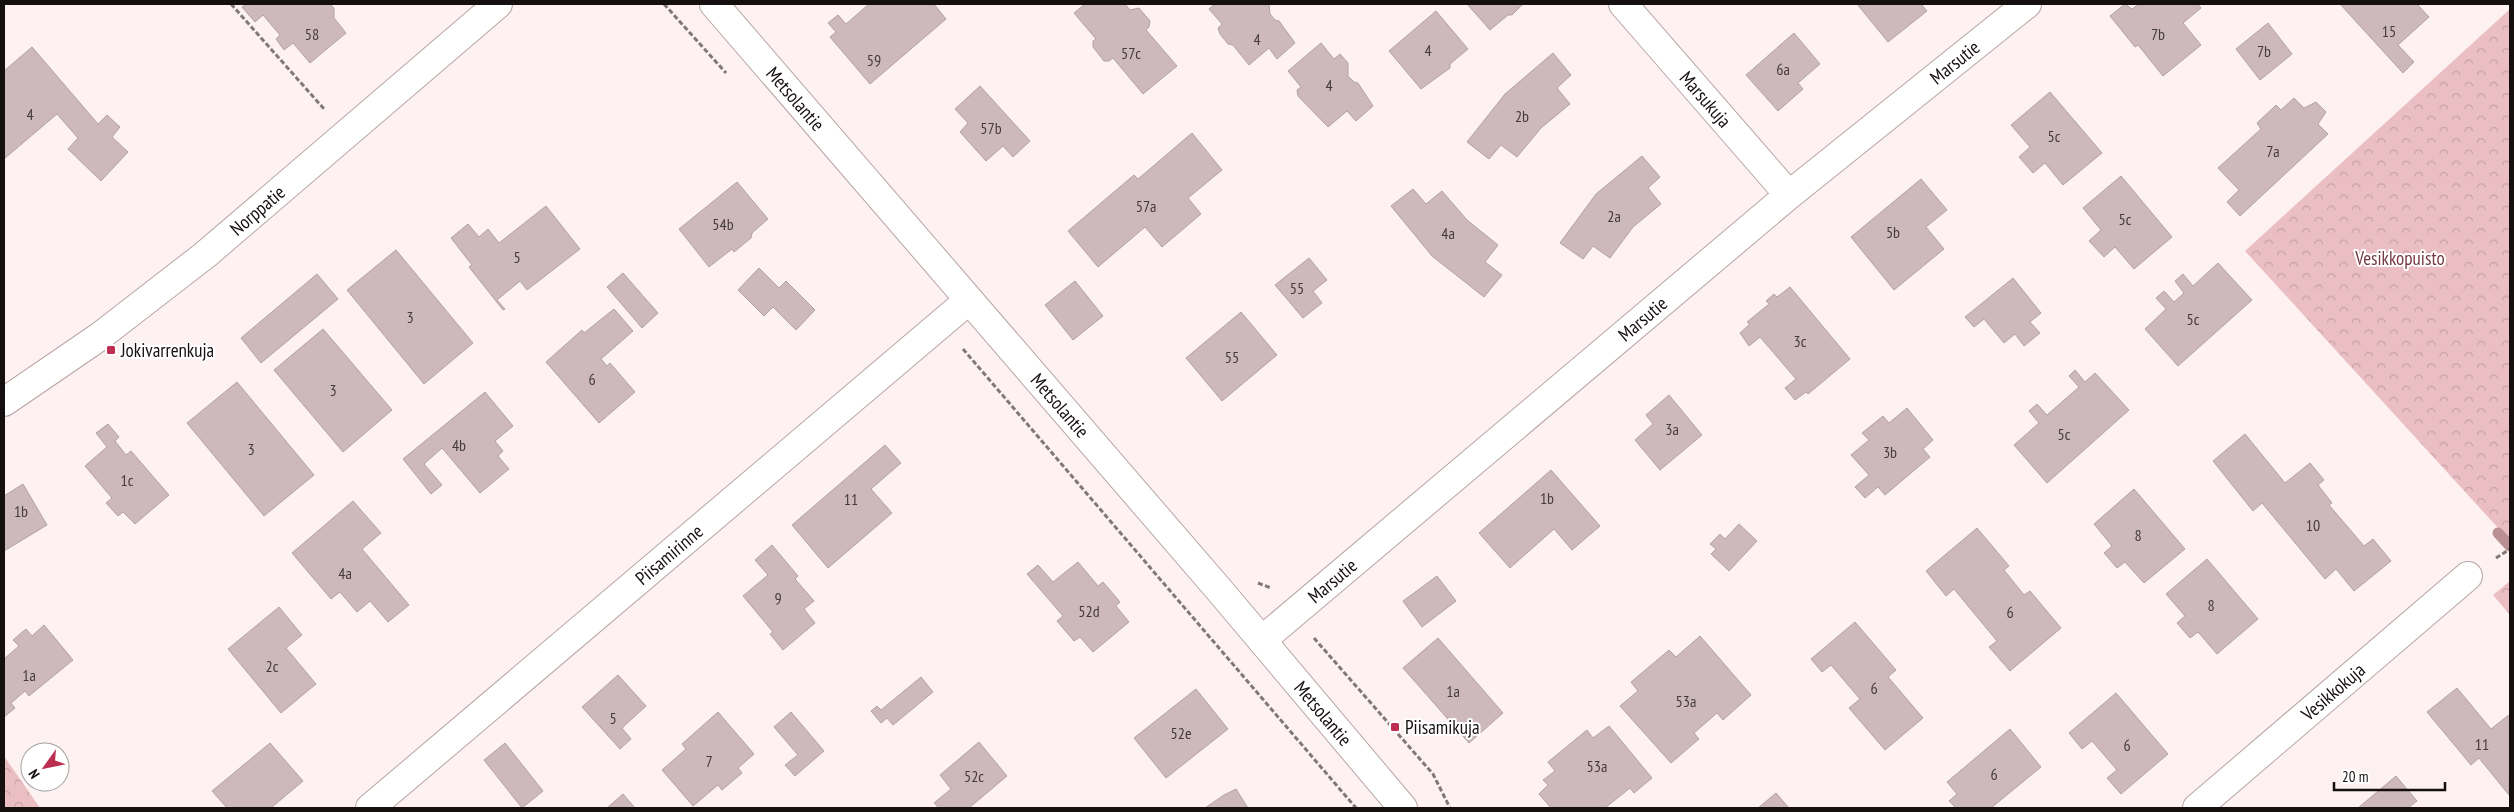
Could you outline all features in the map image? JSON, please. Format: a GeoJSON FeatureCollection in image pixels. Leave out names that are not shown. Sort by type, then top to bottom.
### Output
{"type":"FeatureCollection","features":[{"type":"Feature","properties":{"kind":"street","name":"Norppatie"},"geometry":{"type":"LineString","coordinates":[[4,402],[99,337],[205,255],[498,4]]}},
{"type":"Feature","properties":{"kind":"street","name":"Metsolantie"},"geometry":{"type":"LineString","coordinates":[[714,4],[1262,640],[1403,808]]}},
{"type":"Feature","properties":{"kind":"street","name":"Marsukuja"},"geometry":{"type":"LineString","coordinates":[[1623,4],[1789,195]]}},
{"type":"Feature","properties":{"kind":"street","name":"Marsutie"},"geometry":{"type":"LineString","coordinates":[[1262,640],[1789,195],[2028,4]]}},
{"type":"Feature","properties":{"kind":"street","name":"Piisamirinne"},"geometry":{"type":"LineString","coordinates":[[370,808],[969,300]]}},
{"type":"Feature","properties":{"kind":"street","name":"Vesikkokuja"},"geometry":{"type":"LineString","coordinates":[[2198,808],[2468,576]]}},
{"type":"Feature","properties":{"kind":"path"},"geometry":{"type":"LineString","coordinates":[[231,4],[346,135]]}},
{"type":"Feature","properties":{"kind":"path"},"geometry":{"type":"LineString","coordinates":[[664,4],[729,77]]}},
{"type":"Feature","properties":{"kind":"path"},"geometry":{"type":"LineString","coordinates":[[942,324],[1356,808]]}},
{"type":"Feature","properties":{"kind":"green space","name":"Vesikkopuisto"},"geometry":{"type":"Polygon","coordinates":[[[2510,9],[2510,541],[2245,251],[2510,9]]]}},
{"type":"Feature","properties":{"kind":"green space"},"geometry":{"type":"Polygon","coordinates":[[[2510,581],[2510,615],[2493,595],[2510,581]]]}},
{"type":"Feature","properties":{"kind":"green space"},"geometry":{"type":"Polygon","coordinates":[[[4,756],[20,779],[20,792],[29,792],[40,808],[4,808],[4,756]]]}},
{"type":"Feature","properties":{"kind":"building"},"geometry":{"type":"Polygon","coordinates":[[[246,4],[330,4],[334,8],[334,18],[346,33],[310,63],[293,43],[284,50],[276,39],[280,35],[263,15],[255,22],[242,7],[246,4]]]}},
{"type":"Feature","properties":{"kind":"building"},"geometry":{"type":"Polygon","coordinates":[[[869,4],[934,4],[946,19],[870,84],[830,37],[836,32],[828,23],[838,15],[846,24],[869,4]]]}},
{"type":"Feature","properties":{"kind":"building"},"geometry":{"type":"Polygon","coordinates":[[[1085,4],[1125,4],[1130,10],[1139,8],[1150,21],[1149,27],[1146,30],[1177,66],[1143,94],[1113,58],[1109,61],[1104,61],[1093,47],[1093,41],[1096,39],[1074,13],[1085,4]]]}},
{"type":"Feature","properties":{"kind":"building"},"geometry":{"type":"Polygon","coordinates":[[[1215,4],[1269,4],[1270,14],[1275,20],[1279,21],[1295,43],[1277,59],[1269,48],[1249,65],[1233,45],[1228,44],[1220,34],[1218,28],[1222,24],[1209,9],[1215,4]]]}},
{"type":"Feature","properties":{"kind":"building"},"geometry":{"type":"Polygon","coordinates":[[[1467,4],[1523,4],[1512,15],[1508,15],[1490,30],[1467,4]]]}},
{"type":"Feature","properties":{"kind":"building"},"geometry":{"type":"Polygon","coordinates":[[[1857,4],[1921,4],[1927,11],[1888,42],[1857,4]]]}},
{"type":"Feature","properties":{"kind":"building"},"geometry":{"type":"Polygon","coordinates":[[[2125,4],[2132,9],[2139,4],[2198,4],[2201,8],[2183,23],[2201,45],[2163,76],[2138,45],[2135,47],[2110,16],[2125,4]]]}},
{"type":"Feature","properties":{"kind":"building"},"geometry":{"type":"Polygon","coordinates":[[[2340,4],[2417,4],[2429,17],[2398,45],[2414,62],[2403,73],[2340,4]]]}},
{"type":"Feature","properties":{"kind":"building"},"geometry":{"type":"Polygon","coordinates":[[[1436,11],[1468,49],[1450,64],[1450,68],[1421,89],[1389,51],[1436,11]]]}},
{"type":"Feature","properties":{"kind":"building"},"geometry":{"type":"Polygon","coordinates":[[[2268,23],[2292,54],[2260,80],[2236,49],[2268,23]]]}},
{"type":"Feature","properties":{"kind":"building"},"geometry":{"type":"Polygon","coordinates":[[[1794,33],[1820,64],[1798,83],[1803,89],[1778,111],[1746,75],[1794,33]]]}},
{"type":"Feature","properties":{"kind":"building"},"geometry":{"type":"Polygon","coordinates":[[[1321,43],[1334,59],[1340,54],[1348,63],[1348,76],[1358,83],[1373,106],[1356,121],[1347,111],[1328,127],[1298,96],[1297,90],[1301,87],[1288,71],[1321,43]]]}},
{"type":"Feature","properties":{"kind":"building"},"geometry":{"type":"Polygon","coordinates":[[[32,47],[98,124],[107,115],[120,127],[112,137],[128,152],[101,181],[68,149],[78,138],[57,114],[4,159],[4,71],[32,47]]]}},
{"type":"Feature","properties":{"kind":"building"},"geometry":{"type":"Polygon","coordinates":[[[1553,53],[1571,75],[1557,88],[1570,104],[1541,128],[1517,157],[1501,145],[1489,159],[1467,142],[1505,94],[1553,53]]]}},
{"type":"Feature","properties":{"kind":"building"},"geometry":{"type":"Polygon","coordinates":[[[980,86],[1030,141],[1013,157],[1003,146],[986,161],[960,132],[968,123],[955,109],[980,86]]]}},
{"type":"Feature","properties":{"kind":"building"},"geometry":{"type":"Polygon","coordinates":[[[2050,92],[2102,153],[2063,185],[2045,163],[2033,173],[2019,157],[2030,147],[2011,125],[2050,92]]]}},
{"type":"Feature","properties":{"kind":"building"},"geometry":{"type":"Polygon","coordinates":[[[2294,98],[2304,108],[2316,102],[2326,112],[2318,124],[2328,134],[2240,216],[2227,202],[2239,190],[2218,168],[2261,129],[2257,123],[2276,105],[2281,110],[2294,98]]]}},
{"type":"Feature","properties":{"kind":"building"},"geometry":{"type":"Polygon","coordinates":[[[1192,133],[1222,170],[1188,198],[1201,214],[1162,247],[1145,227],[1098,267],[1068,231],[1134,175],[1138,179],[1192,133]]]}},
{"type":"Feature","properties":{"kind":"building"},"geometry":{"type":"Polygon","coordinates":[[[1642,156],[1660,177],[1648,188],[1661,204],[1633,227],[1610,258],[1593,246],[1583,259],[1560,243],[1596,194],[1642,156]]]}},
{"type":"Feature","properties":{"kind":"building"},"geometry":{"type":"Polygon","coordinates":[[[2121,176],[2172,237],[2134,269],[2115,247],[2104,257],[2089,241],[2101,230],[2083,208],[2121,176]]]}},
{"type":"Feature","properties":{"kind":"building"},"geometry":{"type":"Polygon","coordinates":[[[1921,179],[1947,210],[1926,227],[1944,249],[1894,290],[1851,237],[1921,179]]]}},
{"type":"Feature","properties":{"kind":"building"},"geometry":{"type":"Polygon","coordinates":[[[737,182],[768,219],[752,233],[751,238],[734,252],[732,249],[709,267],[679,229],[737,182]]]}},
{"type":"Feature","properties":{"kind":"building"},"geometry":{"type":"Polygon","coordinates":[[[1413,189],[1426,204],[1442,191],[1467,220],[1498,245],[1485,262],[1502,275],[1484,297],[1432,256],[1391,206],[1413,189]]]}},
{"type":"Feature","properties":{"kind":"building"},"geometry":{"type":"Polygon","coordinates":[[[546,206],[580,249],[527,290],[520,281],[497,300],[505,309],[503,310],[469,267],[472,265],[451,238],[468,224],[479,237],[488,229],[499,243],[546,206]]]}},
{"type":"Feature","properties":{"kind":"building"},"geometry":{"type":"Polygon","coordinates":[[[396,250],[473,343],[424,384],[347,290],[396,250]]]}},
{"type":"Feature","properties":{"kind":"building"},"geometry":{"type":"Polygon","coordinates":[[[1309,258],[1327,280],[1313,291],[1322,303],[1303,318],[1275,285],[1309,258]]]}},
{"type":"Feature","properties":{"kind":"building"},"geometry":{"type":"Polygon","coordinates":[[[2218,263],[2252,300],[2178,366],[2145,329],[2166,309],[2156,298],[2164,291],[2174,302],[2184,293],[2175,281],[2183,274],[2193,286],[2218,263]]]}},
{"type":"Feature","properties":{"kind":"building"},"geometry":{"type":"Polygon","coordinates":[[[759,268],[779,288],[786,281],[815,310],[796,330],[773,307],[764,316],[738,290],[759,268]]]}},
{"type":"Feature","properties":{"kind":"building"},"geometry":{"type":"Polygon","coordinates":[[[623,273],[658,313],[642,328],[607,287],[623,273]]]}},
{"type":"Feature","properties":{"kind":"building"},"geometry":{"type":"Polygon","coordinates":[[[317,274],[338,299],[261,363],[241,338],[317,274]]]}},
{"type":"Feature","properties":{"kind":"building"},"geometry":{"type":"Polygon","coordinates":[[[2013,278],[2041,313],[2030,322],[2040,333],[2024,346],[2015,334],[2004,343],[1984,319],[1974,327],[1965,317],[2013,278]]]}},
{"type":"Feature","properties":{"kind":"building"},"geometry":{"type":"Polygon","coordinates":[[[1075,281],[1103,316],[1073,340],[1045,305],[1075,281]]]}},
{"type":"Feature","properties":{"kind":"building"},"geometry":{"type":"Polygon","coordinates":[[[1790,287],[1850,359],[1808,394],[1806,392],[1795,400],[1785,388],[1796,379],[1760,337],[1749,346],[1740,333],[1750,324],[1747,322],[1769,304],[1766,301],[1774,294],[1777,297],[1790,287]]]}},
{"type":"Feature","properties":{"kind":"building"},"geometry":{"type":"Polygon","coordinates":[[[614,309],[633,331],[601,359],[607,366],[610,363],[635,392],[599,423],[546,362],[582,330],[584,333],[614,309]]]}},
{"type":"Feature","properties":{"kind":"building"},"geometry":{"type":"Polygon","coordinates":[[[1241,312],[1277,355],[1222,401],[1186,358],[1241,312]]]}},
{"type":"Feature","properties":{"kind":"building"},"geometry":{"type":"Polygon","coordinates":[[[323,329],[392,410],[343,452],[274,370],[323,329]]]}},
{"type":"Feature","properties":{"kind":"building"},"geometry":{"type":"Polygon","coordinates":[[[2075,370],[2085,382],[2095,373],[2129,410],[2047,483],[2014,445],[2039,423],[2029,411],[2037,404],[2047,415],[2079,387],[2069,376],[2075,370]]]}},
{"type":"Feature","properties":{"kind":"building"},"geometry":{"type":"Polygon","coordinates":[[[237,382],[314,475],[264,516],[187,423],[237,382]]]}},
{"type":"Feature","properties":{"kind":"building"},"geometry":{"type":"Polygon","coordinates":[[[485,392],[513,426],[495,441],[503,451],[498,456],[509,469],[480,493],[442,448],[424,464],[442,485],[431,494],[403,459],[485,392]]]}},
{"type":"Feature","properties":{"kind":"building"},"geometry":{"type":"Polygon","coordinates":[[[1669,395],[1702,435],[1660,470],[1635,440],[1653,424],[1646,415],[1669,395]]]}},
{"type":"Feature","properties":{"kind":"building"},"geometry":{"type":"Polygon","coordinates":[[[1907,408],[1933,440],[1923,449],[1930,457],[1885,495],[1878,487],[1865,498],[1855,487],[1869,475],[1851,455],[1869,440],[1862,433],[1883,416],[1889,423],[1907,408]]]}},
{"type":"Feature","properties":{"kind":"building"},"geometry":{"type":"Polygon","coordinates":[[[108,424],[119,437],[115,441],[126,455],[131,451],[169,495],[135,524],[123,512],[118,516],[106,503],[112,498],[85,466],[107,447],[96,433],[108,424]]]}},
{"type":"Feature","properties":{"kind":"building"},"geometry":{"type":"Polygon","coordinates":[[[2245,434],[2285,483],[2310,463],[2324,480],[2318,485],[2332,503],[2329,505],[2364,546],[2373,539],[2391,561],[2354,591],[2336,569],[2325,579],[2262,503],[2253,511],[2213,461],[2245,434]]]}},
{"type":"Feature","properties":{"kind":"building"},"geometry":{"type":"Polygon","coordinates":[[[885,445],[901,463],[871,489],[892,513],[828,568],[792,525],[885,445]]]}},
{"type":"Feature","properties":{"kind":"building"},"geometry":{"type":"Polygon","coordinates":[[[1551,470],[1600,526],[1572,550],[1554,529],[1510,568],[1479,533],[1551,470]]]}},
{"type":"Feature","properties":{"kind":"building"},"geometry":{"type":"Polygon","coordinates":[[[23,484],[47,525],[4,551],[4,496],[23,484]]]}},
{"type":"Feature","properties":{"kind":"building"},"geometry":{"type":"Polygon","coordinates":[[[2134,489],[2185,549],[2144,583],[2125,562],[2117,568],[2104,553],[2112,546],[2094,524],[2134,489]]]}},
{"type":"Feature","properties":{"kind":"building"},"geometry":{"type":"Polygon","coordinates":[[[353,501],[381,533],[362,549],[409,605],[388,622],[370,601],[357,612],[340,592],[331,599],[292,553],[353,501]]]}},
{"type":"Feature","properties":{"kind":"building"},"geometry":{"type":"Polygon","coordinates":[[[1739,524],[1757,541],[1729,571],[1711,554],[1716,549],[1710,544],[1720,534],[1725,539],[1739,524]]]}},
{"type":"Feature","properties":{"kind":"building"},"geometry":{"type":"Polygon","coordinates":[[[1977,528],[2009,566],[2004,570],[2024,595],[2030,591],[2061,628],[2010,671],[1989,647],[1997,641],[1954,589],[1946,596],[1926,571],[1977,528]]]}},
{"type":"Feature","properties":{"kind":"building"},"geometry":{"type":"Polygon","coordinates":[[[772,545],[798,576],[795,579],[814,601],[804,609],[815,623],[783,650],[770,634],[773,632],[743,596],[768,575],[755,560],[772,545]]]}},
{"type":"Feature","properties":{"kind":"building"},"geometry":{"type":"Polygon","coordinates":[[[2207,559],[2258,619],[2217,654],[2198,632],[2190,638],[2177,623],[2185,616],[2166,594],[2207,559]]]}},
{"type":"Feature","properties":{"kind":"building"},"geometry":{"type":"Polygon","coordinates":[[[1078,562],[1098,586],[1103,582],[1120,602],[1116,606],[1129,622],[1093,652],[1080,637],[1074,641],[1057,621],[1063,616],[1027,574],[1038,565],[1053,582],[1078,562]]]}},
{"type":"Feature","properties":{"kind":"building"},"geometry":{"type":"Polygon","coordinates":[[[1437,576],[1456,601],[1422,627],[1403,601],[1437,576]]]}},
{"type":"Feature","properties":{"kind":"building"},"geometry":{"type":"Polygon","coordinates":[[[279,607],[302,635],[286,648],[316,684],[281,713],[228,649],[279,607]]]}},
{"type":"Feature","properties":{"kind":"building"},"geometry":{"type":"Polygon","coordinates":[[[1855,622],[1896,670],[1888,677],[1923,718],[1885,750],[1849,708],[1860,699],[1831,665],[1822,672],[1811,659],[1855,622]]]}},
{"type":"Feature","properties":{"kind":"building"},"geometry":{"type":"Polygon","coordinates":[[[44,625],[73,660],[29,696],[25,691],[11,703],[15,708],[4,717],[4,659],[19,646],[13,640],[26,629],[32,636],[44,625]]]}},
{"type":"Feature","properties":{"kind":"building"},"geometry":{"type":"Polygon","coordinates":[[[1700,636],[1751,695],[1723,720],[1717,713],[1694,733],[1699,739],[1671,763],[1620,706],[1638,691],[1631,682],[1669,650],[1676,657],[1700,636]]]}},
{"type":"Feature","properties":{"kind":"building"},"geometry":{"type":"Polygon","coordinates":[[[1438,638],[1503,713],[1469,743],[1403,668],[1438,638]]]}},
{"type":"Feature","properties":{"kind":"building"},"geometry":{"type":"Polygon","coordinates":[[[618,675],[646,706],[622,728],[631,739],[620,749],[582,707],[618,675]]]}},
{"type":"Feature","properties":{"kind":"building"},"geometry":{"type":"Polygon","coordinates":[[[921,677],[933,692],[893,725],[887,718],[881,723],[871,711],[877,706],[881,710],[921,677]]]}},
{"type":"Feature","properties":{"kind":"building"},"geometry":{"type":"Polygon","coordinates":[[[2457,688],[2491,729],[2510,714],[2509,795],[2479,758],[2471,765],[2427,712],[2457,688]]]}},
{"type":"Feature","properties":{"kind":"building"},"geometry":{"type":"Polygon","coordinates":[[[1196,689],[1228,729],[1166,778],[1134,738],[1196,689]]]}},
{"type":"Feature","properties":{"kind":"building"},"geometry":{"type":"Polygon","coordinates":[[[2116,693],[2168,754],[2121,794],[2107,778],[2117,770],[2092,741],[2082,749],[2069,733],[2116,693]]]}},
{"type":"Feature","properties":{"kind":"building"},"geometry":{"type":"Polygon","coordinates":[[[718,712],[754,754],[738,768],[742,773],[722,790],[718,785],[693,806],[662,770],[686,749],[682,744],[718,712]]]}},
{"type":"Feature","properties":{"kind":"building"},"geometry":{"type":"Polygon","coordinates":[[[791,712],[824,751],[795,776],[785,765],[798,755],[774,727],[791,712]]]}},
{"type":"Feature","properties":{"kind":"building"},"geometry":{"type":"Polygon","coordinates":[[[1609,726],[1652,778],[1634,793],[1630,788],[1605,808],[1551,808],[1539,794],[1548,785],[1543,780],[1555,771],[1548,762],[1587,730],[1593,738],[1609,726]]]}},
{"type":"Feature","properties":{"kind":"building"},"geometry":{"type":"Polygon","coordinates":[[[2010,729],[2041,767],[1991,808],[1956,808],[1949,801],[1957,794],[1947,782],[2010,729]]]}},
{"type":"Feature","properties":{"kind":"building"},"geometry":{"type":"Polygon","coordinates":[[[979,742],[1007,776],[969,808],[939,808],[934,803],[951,789],[940,775],[979,742]]]}},
{"type":"Feature","properties":{"kind":"building"},"geometry":{"type":"Polygon","coordinates":[[[270,743],[303,781],[271,808],[227,808],[212,791],[270,743]]]}},
{"type":"Feature","properties":{"kind":"building"},"geometry":{"type":"Polygon","coordinates":[[[505,743],[543,791],[522,808],[484,760],[505,743]]]}},
{"type":"Feature","properties":{"kind":"building"},"geometry":{"type":"Polygon","coordinates":[[[2396,776],[2417,801],[2408,808],[2358,808],[2396,776]]]}},
{"type":"Feature","properties":{"kind":"building"},"geometry":{"type":"Polygon","coordinates":[[[1236,789],[1248,808],[1205,808],[1224,795],[1236,789]]]}},
{"type":"Feature","properties":{"kind":"building"},"geometry":{"type":"Polygon","coordinates":[[[1776,793],[1789,808],[1758,808],[1776,793]]]}},
{"type":"Feature","properties":{"kind":"building"},"geometry":{"type":"Polygon","coordinates":[[[623,794],[635,808],[607,808],[623,794]]]}},
{"type":"Feature","properties":{"kind":"waterway"},"geometry":{"type":"LineString","coordinates":[[2498,533],[2510,546]]}},
{"type":"Feature","properties":{"kind":"place","name":"Jokivarrenkuja"},"geometry":{"type":"Point","coordinates":[111,350]}},
{"type":"Feature","properties":{"kind":"place","name":"Piisamikuja"},"geometry":{"type":"Point","coordinates":[1395,727]}}]}
